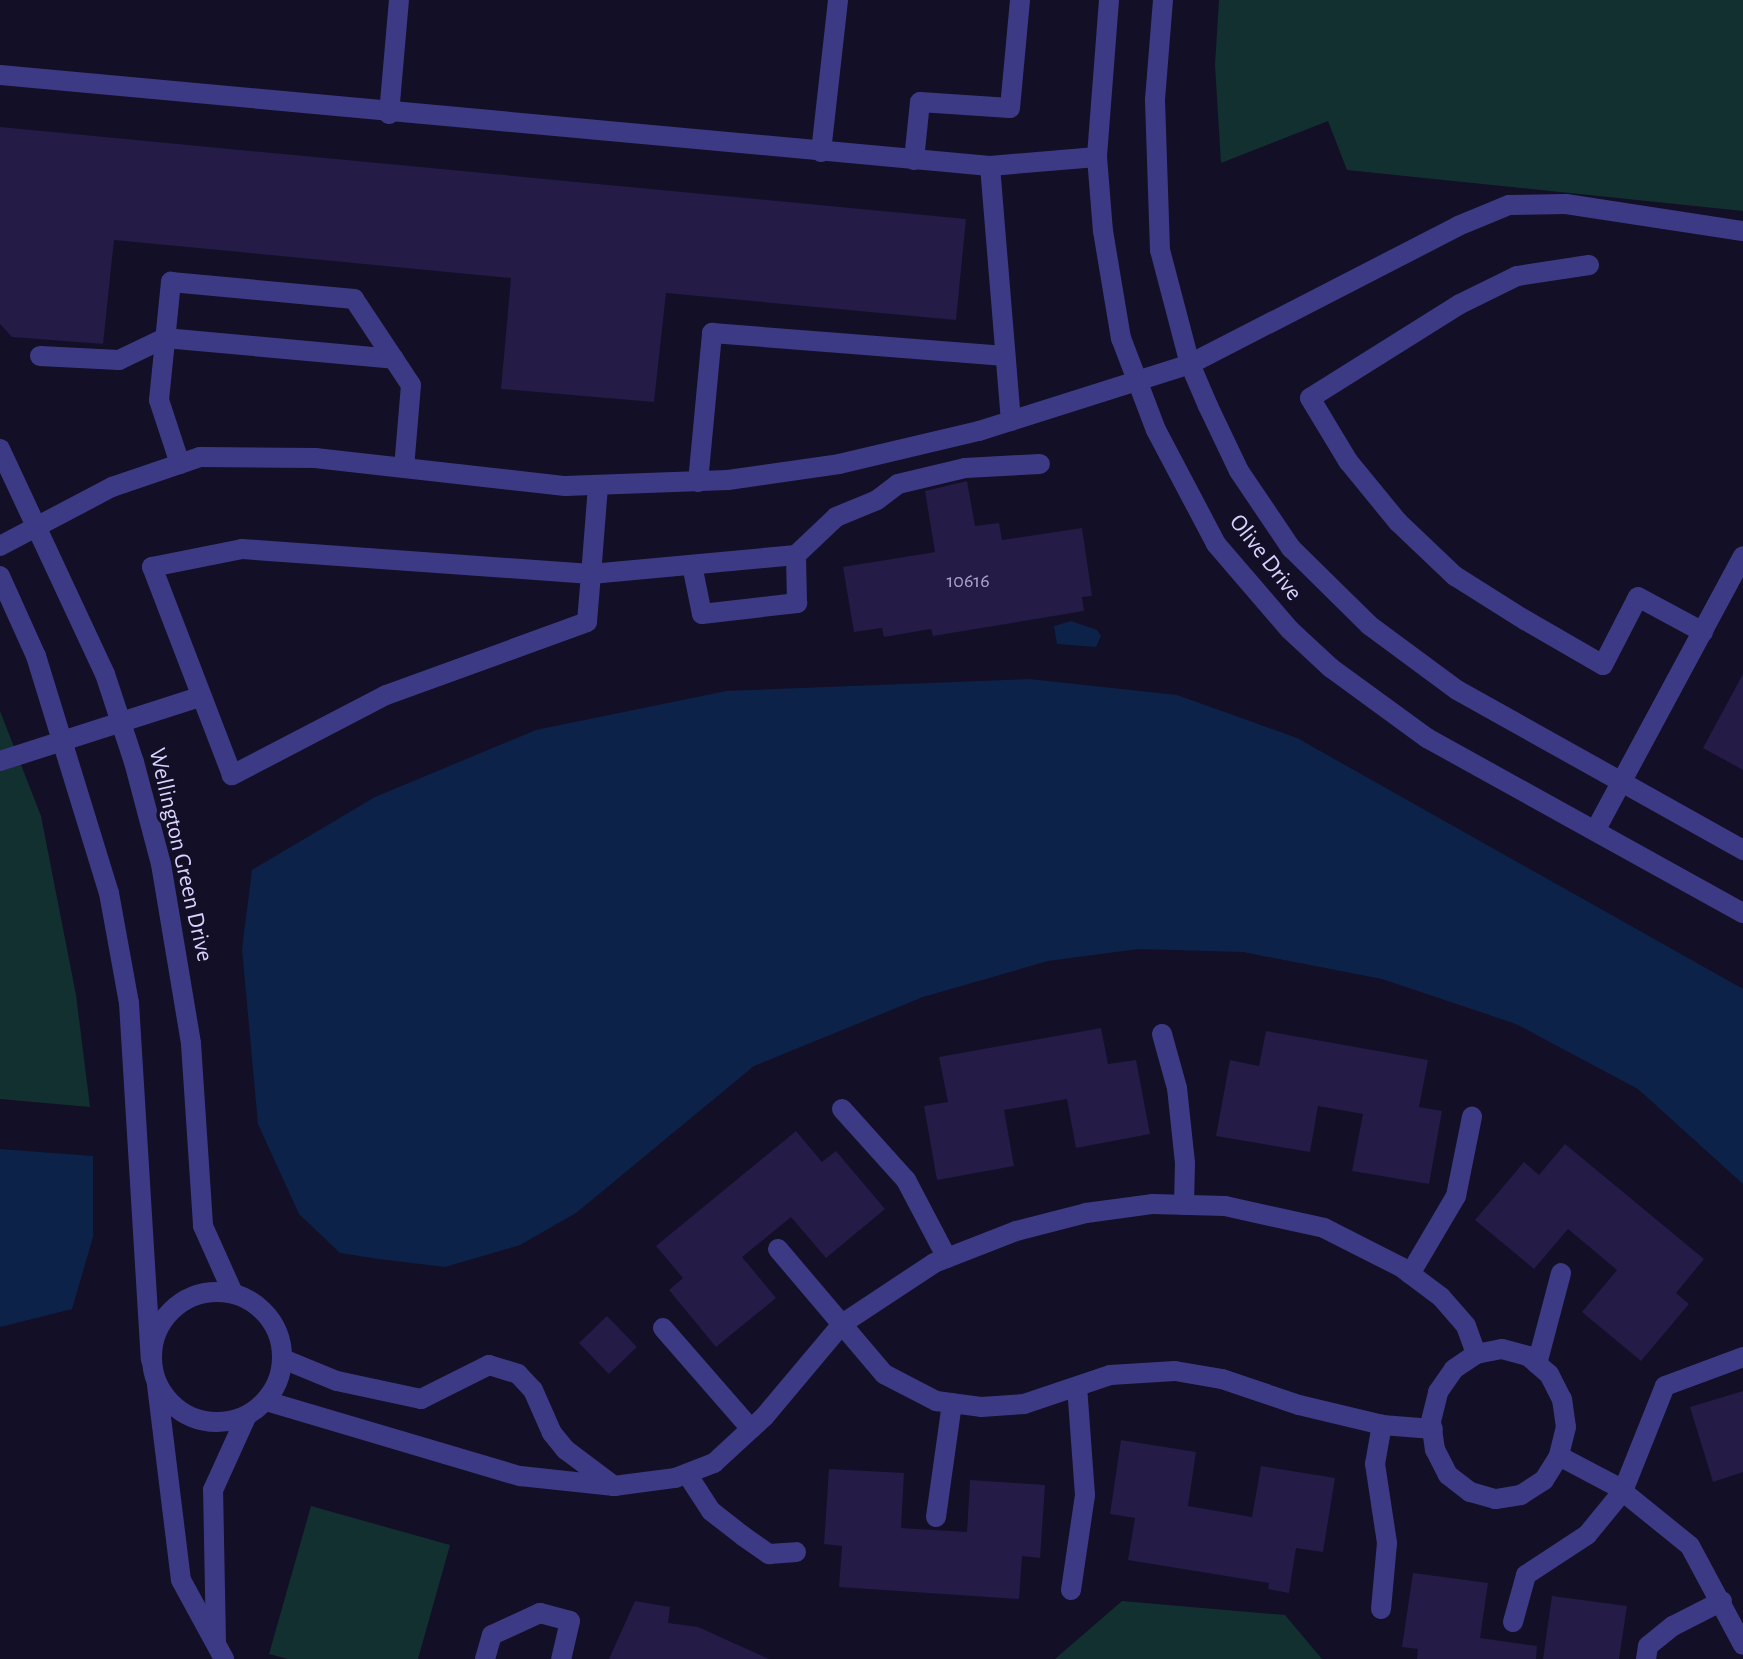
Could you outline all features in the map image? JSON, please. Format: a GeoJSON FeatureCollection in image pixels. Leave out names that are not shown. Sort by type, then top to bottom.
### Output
{"type":"FeatureCollection","features":[{"type":"Feature","properties":{"kind":"street"},"geometry":{"type":"LineString","coordinates":[[389,114],[399,0]]}},
{"type":"Feature","properties":{"kind":"street"},"geometry":{"type":"LineString","coordinates":[[821,152],[838,0]]}},
{"type":"Feature","properties":{"kind":"street"},"geometry":{"type":"LineString","coordinates":[[914,160],[920,102],[1010,108],[1020,0]]}},
{"type":"Feature","properties":{"kind":"street","name":"Olive Drive"},"geometry":{"type":"LineString","coordinates":[[1109,0],[1097,157],[1111,286],[1136,381],[1184,488],[1216,544],[1290,630],[1331,668],[1427,738],[1743,913]]}},
{"type":"Feature","properties":{"kind":"street","name":"Olive Drive"},"geometry":{"type":"LineString","coordinates":[[1163,0],[1155,193],[1160,250],[1190,364],[1239,471],[1291,548],[1322,582],[1397,648],[1457,690],[1743,850]]}},
{"type":"Feature","properties":{"kind":"street"},"geometry":{"type":"LineString","coordinates":[[0,75],[389,114],[990,166],[1097,157]]}},
{"type":"Feature","properties":{"kind":"street"},"geometry":{"type":"LineString","coordinates":[[990,166],[1006,318],[1005,356],[1011,421]]}},
{"type":"Feature","properties":{"kind":"street"},"geometry":{"type":"LineString","coordinates":[[0,546],[112,487],[200,457],[248,455],[598,486],[698,482],[839,464],[1011,421],[1190,364],[1458,226],[1509,205],[1566,204],[1743,231]]}},
{"type":"Feature","properties":{"kind":"street"},"geometry":{"type":"LineString","coordinates":[[1589,265],[1517,276],[1460,304],[1310,398],[1348,461],[1398,522],[1455,576],[1525,620],[1603,665],[1638,597],[1703,632]]}},
{"type":"Feature","properties":{"kind":"street"},"geometry":{"type":"LineString","coordinates":[[180,464],[159,400],[171,282],[354,299],[411,385],[404,468]]}},
{"type":"Feature","properties":{"kind":"street"},"geometry":{"type":"LineString","coordinates":[[698,482],[712,333],[1005,356]]}},
{"type":"Feature","properties":{"kind":"street"},"geometry":{"type":"LineString","coordinates":[[40,356],[119,360],[165,338],[394,359]]}},
{"type":"Feature","properties":{"kind":"street","name":"Wellington Green Drive"},"geometry":{"type":"LineString","coordinates":[[0,449],[39,525],[121,722],[161,864],[191,1044],[203,1226],[233,1293]]}},
{"type":"Feature","properties":{"kind":"street"},"geometry":{"type":"LineString","coordinates":[[598,486],[591,574],[587,622],[386,695],[232,775],[199,697],[152,567],[242,549],[591,574],[796,555],[836,517],[898,484],[965,468],[1040,464]]}},
{"type":"Feature","properties":{"kind":"street"},"geometry":{"type":"LineString","coordinates":[[692,565],[702,614],[797,603],[796,555]]}},
{"type":"Feature","properties":{"kind":"street"},"geometry":{"type":"LineString","coordinates":[[1595,831],[1743,556]]}},
{"type":"Feature","properties":{"kind":"street"},"geometry":{"type":"LineString","coordinates":[[0,576],[36,656],[109,893],[129,1003],[151,1359],[181,1580],[220,1655]]}},
{"type":"Feature","properties":{"kind":"street"},"geometry":{"type":"LineString","coordinates":[[0,761],[199,697]]}},
{"type":"Feature","properties":{"kind":"street"},"geometry":{"type":"LineString","coordinates":[[1162,1034],[1177,1088],[1185,1163],[1184,1205]]}},
{"type":"Feature","properties":{"kind":"street"},"geometry":{"type":"LineString","coordinates":[[842,1109],[906,1180],[947,1258]]}},
{"type":"Feature","properties":{"kind":"street"},"geometry":{"type":"LineString","coordinates":[[1410,1274],[1456,1196],[1472,1117]]}},
{"type":"Feature","properties":{"kind":"street"},"geometry":{"type":"LineString","coordinates":[[266,1401],[520,1476],[614,1486],[687,1474],[714,1463],[751,1429],[842,1324],[947,1258],[1016,1231],[1086,1213],[1184,1205],[1225,1206],[1324,1228],[1410,1274],[1441,1297],[1466,1326],[1476,1354]]}},
{"type":"Feature","properties":{"kind":"street"},"geometry":{"type":"LineString","coordinates":[[778,1249],[884,1374],[936,1401],[1024,1404],[1110,1375],[1175,1371],[1222,1379],[1299,1405],[1382,1425],[1433,1429]]}},
{"type":"Feature","properties":{"kind":"street"},"geometry":{"type":"LineString","coordinates":[[1537,1364],[1561,1273]]}},
{"type":"Feature","properties":{"kind":"street"},"geometry":{"type":"LineString","coordinates":[[151,1359],[157,1331],[169,1312],[187,1298],[209,1292],[233,1293],[254,1302],[270,1318],[283,1359],[278,1382],[266,1401],[247,1415],[226,1422],[203,1421],[168,1401],[156,1381]]}},
{"type":"Feature","properties":{"kind":"street"},"geometry":{"type":"LineString","coordinates":[[663,1328],[751,1429]]}},
{"type":"Feature","properties":{"kind":"street"},"geometry":{"type":"LineString","coordinates":[[1502,1349],[1537,1364],[1562,1399],[1566,1427],[1559,1456],[1544,1480],[1521,1495],[1495,1499],[1470,1492],[1448,1475],[1435,1450],[1433,1429],[1438,1392],[1454,1369],[1476,1354],[1502,1349]]}},
{"type":"Feature","properties":{"kind":"street"},"geometry":{"type":"LineString","coordinates":[[1513,1622],[1526,1575],[1587,1535],[1623,1491],[1665,1386],[1743,1357]]}},
{"type":"Feature","properties":{"kind":"street"},"geometry":{"type":"LineString","coordinates":[[283,1359],[337,1381],[421,1399],[489,1365],[518,1374],[533,1390],[552,1433],[566,1450],[614,1486]]}},
{"type":"Feature","properties":{"kind":"street"},"geometry":{"type":"LineString","coordinates":[[1071,1590],[1085,1495],[1077,1387]]}},
{"type":"Feature","properties":{"kind":"street"},"geometry":{"type":"LineString","coordinates":[[936,1517],[952,1403]]}},
{"type":"Feature","properties":{"kind":"street"},"geometry":{"type":"LineString","coordinates":[[220,1655],[213,1490],[247,1415]]}},
{"type":"Feature","properties":{"kind":"street"},"geometry":{"type":"LineString","coordinates":[[1381,1609],[1387,1543],[1375,1464],[1382,1425]]}},
{"type":"Feature","properties":{"kind":"street"},"geometry":{"type":"LineString","coordinates":[[1559,1456],[1623,1491],[1690,1546],[1743,1645]]}},
{"type":"Feature","properties":{"kind":"street"},"geometry":{"type":"LineString","coordinates":[[687,1474],[711,1511],[743,1536],[769,1554],[796,1552]]}},
{"type":"Feature","properties":{"kind":"street"},"geometry":{"type":"LineString","coordinates":[[1646,1659],[1648,1646],[1673,1626],[1722,1601]]}},
{"type":"Feature","properties":{"kind":"street"},"geometry":{"type":"LineString","coordinates":[[485,1659],[492,1635],[540,1613],[570,1621],[561,1659]]}},
{"type":"Feature","properties":{"kind":"green space"},"geometry":{"type":"Polygon","coordinates":[[[1219,0],[1743,0],[1743,211],[1347,170],[1328,121],[1221,163],[1215,65],[1219,0]]]}},
{"type":"Feature","properties":{"kind":"green space"},"geometry":{"type":"Polygon","coordinates":[[[0,711],[41,816],[76,995],[90,1107],[0,1099],[0,711]]]}},
{"type":"Feature","properties":{"kind":"green space"},"geometry":{"type":"Polygon","coordinates":[[[311,1506],[450,1545],[418,1659],[288,1659],[269,1654],[311,1506]]]}},
{"type":"Feature","properties":{"kind":"green space"},"geometry":{"type":"Polygon","coordinates":[[[1122,1601],[1285,1615],[1322,1659],[1055,1659],[1122,1601]]]}},
{"type":"Feature","properties":{"kind":"water"},"geometry":{"type":"Polygon","coordinates":[[[1071,621],[1097,630],[1101,636],[1096,647],[1057,644],[1054,626],[1071,621]]]}},
{"type":"Feature","properties":{"kind":"water"},"geometry":{"type":"Polygon","coordinates":[[[1029,679],[1177,695],[1297,738],[1743,989],[1743,1184],[1638,1089],[1516,1024],[1382,979],[1243,952],[1138,949],[1048,961],[923,997],[754,1066],[576,1213],[520,1245],[445,1267],[379,1259],[340,1253],[299,1214],[258,1124],[242,949],[252,870],[375,797],[536,730],[726,691],[1029,679]]]}},
{"type":"Feature","properties":{"kind":"water"},"geometry":{"type":"Polygon","coordinates":[[[0,1149],[93,1156],[93,1237],[72,1309],[0,1327],[0,1149]]]}},
{"type":"Feature","properties":{"kind":"building"},"geometry":{"type":"Polygon","coordinates":[[[0,127],[966,219],[956,320],[666,293],[654,402],[501,389],[511,278],[114,240],[103,344],[12,337],[0,324],[0,127]]]}},
{"type":"Feature","properties":{"kind":"building"},"geometry":{"type":"Polygon","coordinates":[[[967,481],[975,526],[999,523],[1002,540],[1082,528],[1092,596],[1082,597],[1084,611],[933,636],[931,629],[884,637],[882,628],[854,632],[843,567],[935,552],[925,491],[967,481]]]}},
{"type":"Feature","properties":{"kind":"building"},"geometry":{"type":"Polygon","coordinates":[[[1743,674],[1743,770],[1703,748],[1743,674]]]}},
{"type":"Feature","properties":{"kind":"building"},"geometry":{"type":"Polygon","coordinates":[[[1101,1028],[1108,1064],[1136,1060],[1150,1134],[1076,1148],[1067,1099],[1004,1110],[1014,1166],[937,1180],[924,1106],[948,1102],[939,1057],[1101,1028]]]}},
{"type":"Feature","properties":{"kind":"building"},"geometry":{"type":"Polygon","coordinates":[[[1266,1031],[1428,1060],[1419,1107],[1442,1111],[1429,1184],[1352,1171],[1363,1114],[1318,1106],[1310,1152],[1216,1136],[1230,1060],[1259,1066],[1266,1031]]]}},
{"type":"Feature","properties":{"kind":"building"},"geometry":{"type":"Polygon","coordinates":[[[796,1131],[822,1162],[836,1151],[885,1209],[826,1258],[791,1217],[742,1257],[776,1298],[716,1347],[669,1290],[683,1278],[656,1246],[796,1131]]]}},
{"type":"Feature","properties":{"kind":"building"},"geometry":{"type":"Polygon","coordinates":[[[1565,1144],[1704,1259],[1676,1293],[1689,1304],[1641,1361],[1582,1312],[1617,1270],[1568,1229],[1534,1269],[1475,1220],[1524,1162],[1539,1175],[1565,1144]]]}},
{"type":"Feature","properties":{"kind":"building"},"geometry":{"type":"Polygon","coordinates":[[[607,1316],[637,1347],[609,1374],[579,1343],[607,1316]]]}},
{"type":"Feature","properties":{"kind":"building"},"geometry":{"type":"Polygon","coordinates":[[[1743,1391],[1743,1472],[1713,1482],[1690,1407],[1743,1391]]]}},
{"type":"Feature","properties":{"kind":"building"},"geometry":{"type":"Polygon","coordinates":[[[1121,1440],[1196,1452],[1188,1506],[1252,1517],[1261,1466],[1335,1478],[1323,1552],[1296,1548],[1289,1593],[1268,1589],[1269,1583],[1128,1560],[1135,1518],[1110,1514],[1121,1440]]]}},
{"type":"Feature","properties":{"kind":"building"},"geometry":{"type":"Polygon","coordinates":[[[829,1469],[904,1473],[901,1528],[967,1532],[970,1480],[1045,1485],[1040,1558],[1022,1556],[1019,1599],[839,1587],[842,1546],[824,1544],[829,1469]]]}},
{"type":"Feature","properties":{"kind":"building"},"geometry":{"type":"Polygon","coordinates":[[[1413,1573],[1488,1583],[1480,1638],[1537,1646],[1536,1659],[1417,1659],[1418,1649],[1402,1647],[1413,1573]]]}},
{"type":"Feature","properties":{"kind":"building"},"geometry":{"type":"Polygon","coordinates":[[[1552,1596],[1627,1606],[1619,1659],[1543,1659],[1552,1596]]]}},
{"type":"Feature","properties":{"kind":"building"},"geometry":{"type":"Polygon","coordinates":[[[635,1601],[670,1607],[668,1623],[698,1627],[769,1659],[609,1659],[635,1601]]]}}]}
